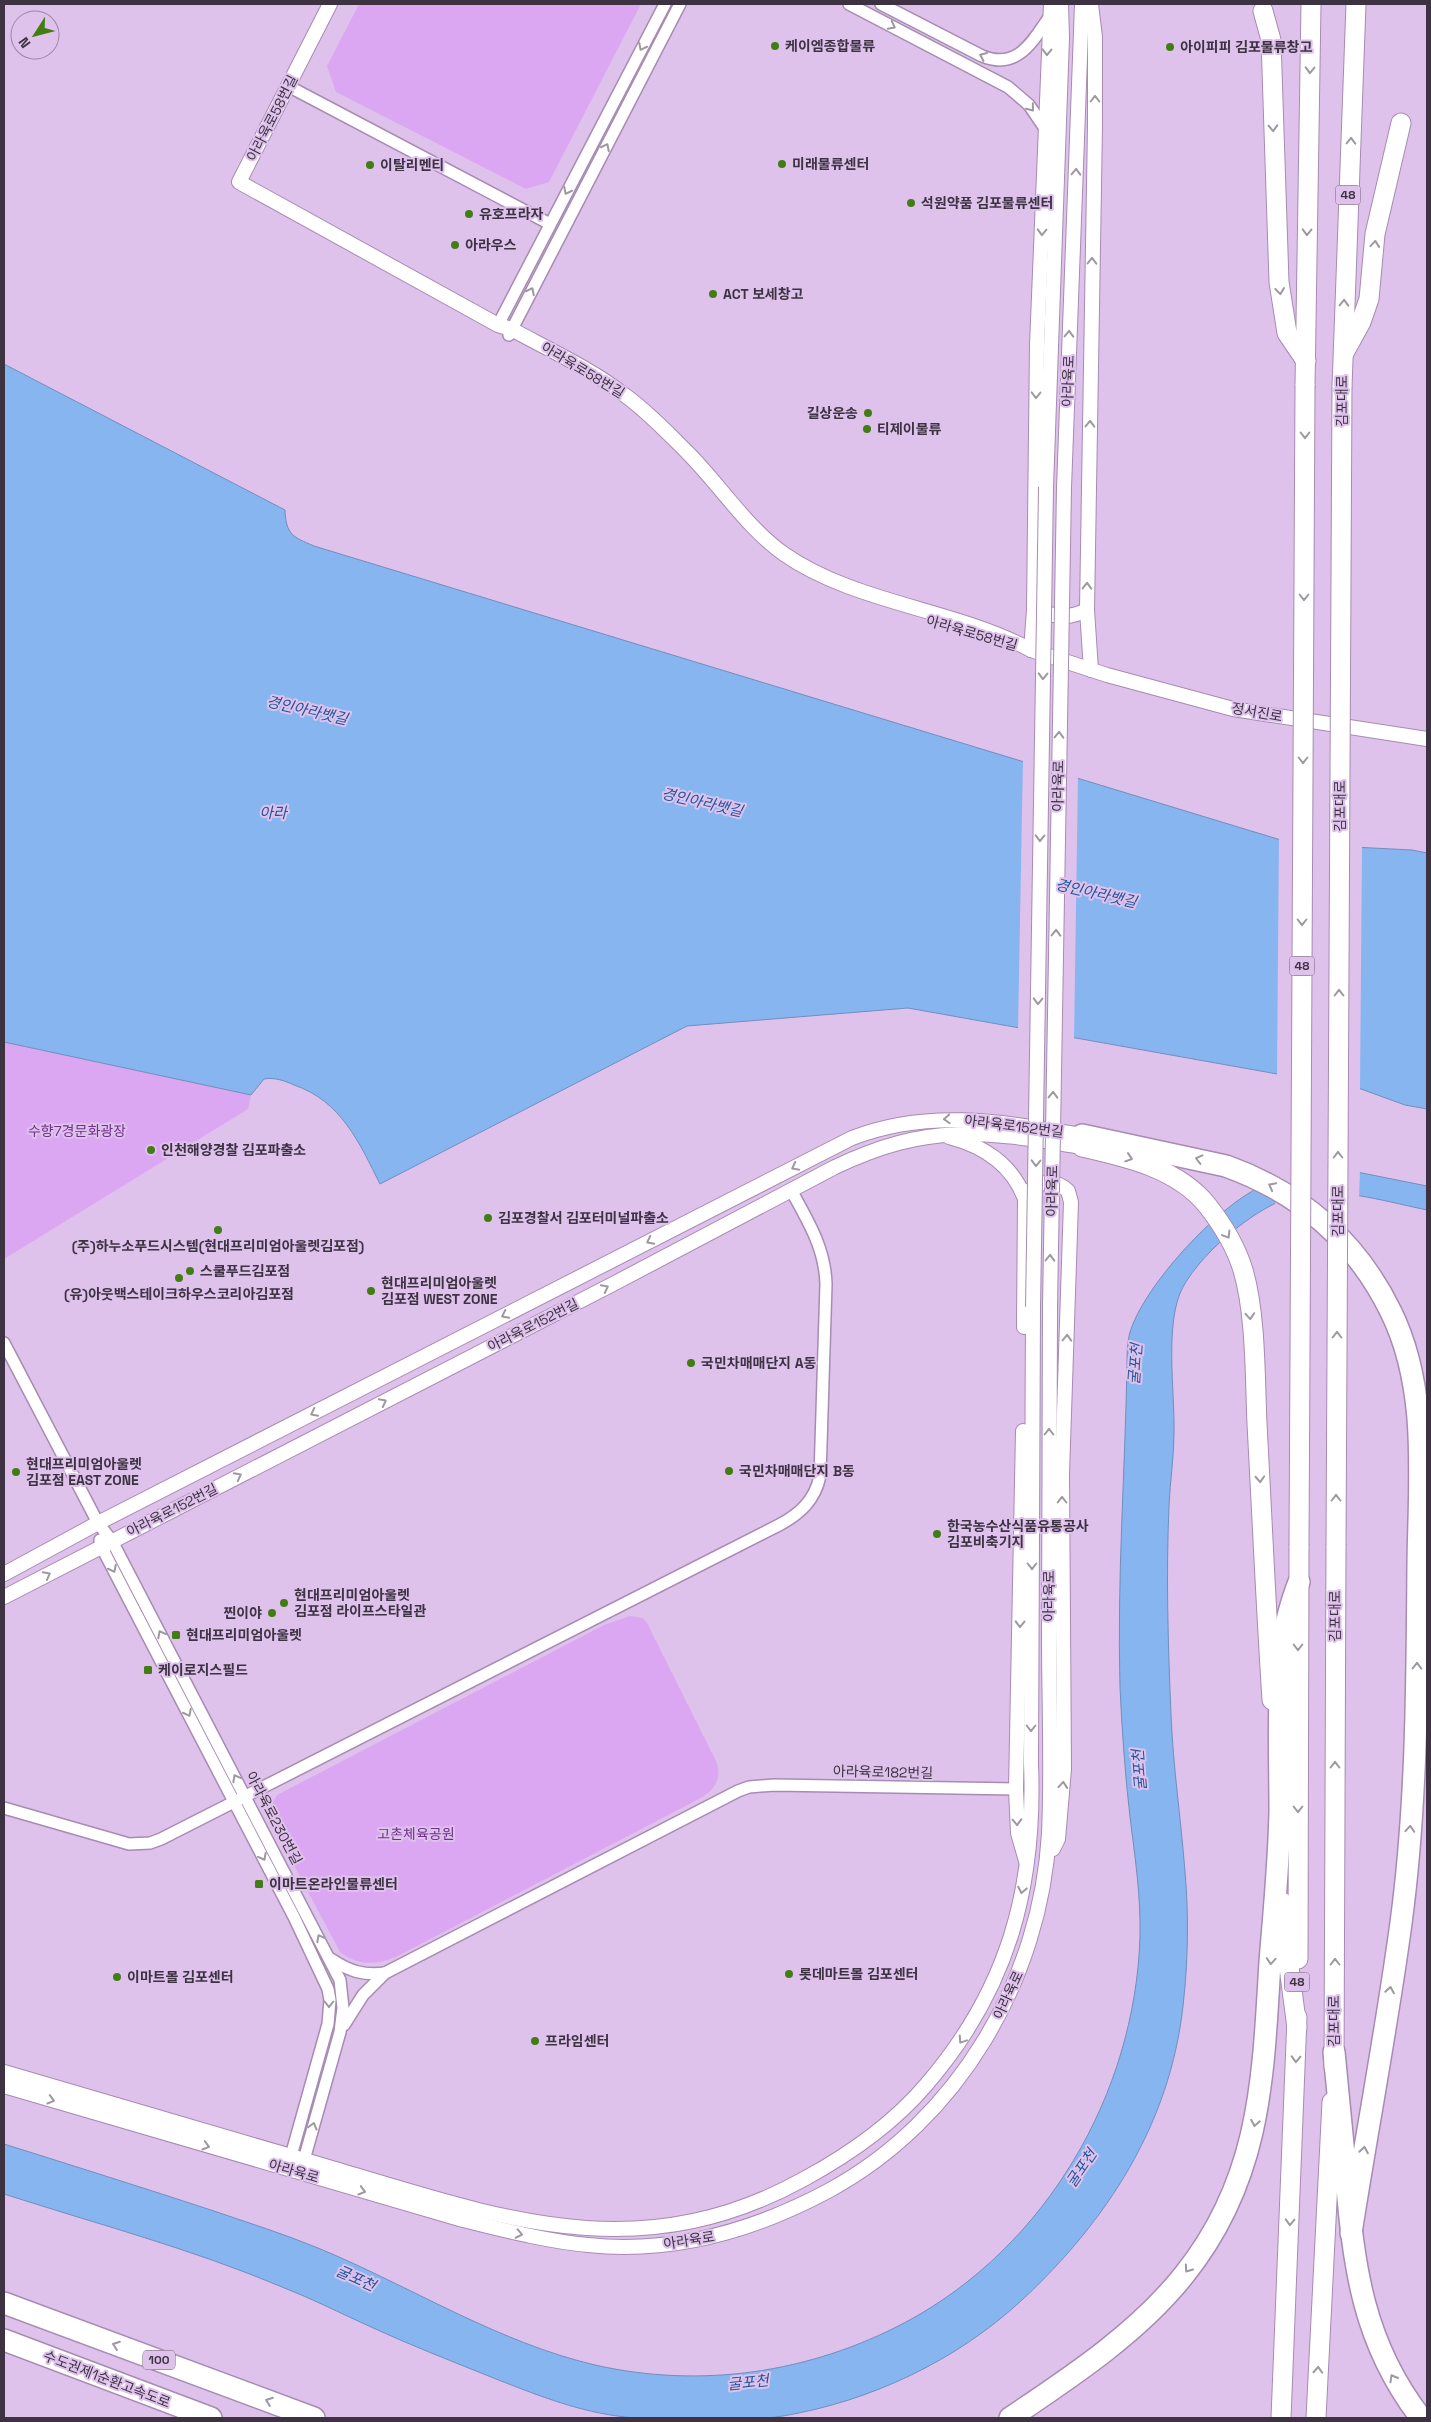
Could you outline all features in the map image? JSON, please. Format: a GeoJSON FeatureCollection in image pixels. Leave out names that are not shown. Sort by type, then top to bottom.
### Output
{"type":"FeatureCollection","features":[{"type":"Feature","properties":{"kind":"highway"},"geometry":{"type":"LineString","coordinates":[[1082,1141],[1192,1157],[1246,1173],[1297,1200],[1321,1218],[1359,1259],[1392,1312],[1409,1364],[1418,1415],[1420,1466],[1416,1736],[1401,1922],[1350,2233]]}},
{"type":"Feature","properties":{"kind":"highway"},"geometry":{"type":"LineString","coordinates":[[1028,2418],[1069,2379],[1147,2314],[1179,2281],[1213,2233],[1235,2190],[1254,2129],[1264,2060],[1279,1834],[1281,1692],[1285,1631],[1299,1582]]}},
{"type":"Feature","properties":{"kind":"highway"},"geometry":{"type":"LineString","coordinates":[[1334,2052],[1350,2233],[1362,2298],[1387,2367],[1405,2398],[1420,2418]]}},
{"type":"Feature","properties":{"kind":"highway","name":"100"},"geometry":{"type":"LineString","coordinates":[[4,2302],[314,2418]]}},
{"type":"Feature","properties":{"kind":"highway","name":"수도권제1순환고속도로"},"geometry":{"type":"LineString","coordinates":[[4,2340],[211,2418]]}},
{"type":"Feature","properties":{"kind":"highway"},"geometry":{"type":"LineString","coordinates":[[1010,2418],[1069,2379]]}},
{"type":"Feature","properties":{"kind":"main road","name":"김포대로"},"geometry":{"type":"LineString","coordinates":[[1316,2418],[1334,2052],[1342,356],[1356,4]]}},
{"type":"Feature","properties":{"kind":"main road","name":"48"},"geometry":{"type":"LineString","coordinates":[[1282,2418],[1297,2028],[1305,386],[1310,6]]}},
{"type":"Feature","properties":{"kind":"main road"},"geometry":{"type":"LineString","coordinates":[[1263,11],[1271,40],[1279,282],[1287,333],[1306,361]]}},
{"type":"Feature","properties":{"kind":"main road"},"geometry":{"type":"LineString","coordinates":[[1342,356],[1361,322],[1369,299],[1376,234],[1401,123]]}},
{"type":"Feature","properties":{"kind":"main road"},"geometry":{"type":"LineString","coordinates":[[1082,1141],[1159,1170],[1179,1181],[1206,1204],[1226,1233],[1243,1268],[1248,1286],[1254,1365],[1284,1929],[1297,2028]]}},
{"type":"Feature","properties":{"kind":"street","name":"아라육로58번길"},"geometry":{"type":"LineString","coordinates":[[330,4],[239,182],[506,330],[582,375],[632,411],[677,453],[758,542],[799,573],[836,590],[888,608],[1001,644],[1031,650],[1091,670]]}},
{"type":"Feature","properties":{"kind":"street"},"geometry":{"type":"LineString","coordinates":[[506,330],[550,224],[665,4]]}},
{"type":"Feature","properties":{"kind":"street"},"geometry":{"type":"LineString","coordinates":[[506,330],[680,4]]}},
{"type":"Feature","properties":{"kind":"street"},"geometry":{"type":"LineString","coordinates":[[849,4],[1008,87],[1030,105],[1046,130]]}},
{"type":"Feature","properties":{"kind":"street"},"geometry":{"type":"LineString","coordinates":[[880,4],[982,56],[1000,61],[1023,52],[1048,19]]}},
{"type":"Feature","properties":{"kind":"street"},"geometry":{"type":"LineString","coordinates":[[1031,650],[1034,610],[1037,345],[1050,4]]}},
{"type":"Feature","properties":{"kind":"street","name":"아라육로"},"geometry":{"type":"LineString","coordinates":[[4,2086],[296,2165],[530,2221],[573,2228],[615,2230],[669,2226],[721,2215],[763,2200],[819,2171],[870,2137],[905,2108],[947,2061],[970,2027],[999,1969],[1020,1905],[1033,1812],[1031,1763],[1033,1307],[1046,487],[1062,38],[1061,4]]}},
{"type":"Feature","properties":{"kind":"street","name":"아라육로"},"geometry":{"type":"LineString","coordinates":[[4,2072],[472,2222],[519,2234],[591,2246],[632,2247],[676,2243],[722,2235],[768,2219],[818,2196],[864,2169],[903,2138],[925,2116],[964,2072],[994,2025],[1026,1956],[1045,1866],[1049,1834],[1050,1307],[1064,488],[1082,4]]}},
{"type":"Feature","properties":{"kind":"street"},"geometry":{"type":"LineString","coordinates":[[1091,4],[1095,37],[1087,610],[1091,670]]}},
{"type":"Feature","properties":{"kind":"street"},"geometry":{"type":"LineString","coordinates":[[288,86],[550,224]]}},
{"type":"Feature","properties":{"kind":"street"},"geometry":{"type":"LineString","coordinates":[[1034,610],[1069,618],[1087,610]]}},
{"type":"Feature","properties":{"kind":"street","name":"정서진로"},"geometry":{"type":"LineString","coordinates":[[1091,670],[1233,709],[1426,738]]}},
{"type":"Feature","properties":{"kind":"street","name":"아라육로152번길"},"geometry":{"type":"LineString","coordinates":[[4,1574],[98,1523],[829,1149],[866,1132],[909,1122],[954,1118],[999,1121],[1082,1141]]}},
{"type":"Feature","properties":{"kind":"street","name":"아라육로152번길"},"geometry":{"type":"LineString","coordinates":[[4,1597],[599,1292],[791,1190],[872,1150],[896,1142],[960,1132],[1082,1141]]}},
{"type":"Feature","properties":{"kind":"street"},"geometry":{"type":"LineString","coordinates":[[939,1134],[980,1147],[1002,1164],[1020,1187],[1025,1199],[1023,1214],[1024,1401],[1016,1789],[1018,1833],[1027,1865]]}},
{"type":"Feature","properties":{"kind":"street"},"geometry":{"type":"LineString","coordinates":[[1023,1214],[1026,1198],[1032,1188],[1037,1185],[1054,1183],[1068,1191],[1071,1202],[1062,1474],[1064,1769],[1058,1840],[1045,1866]]}},
{"type":"Feature","properties":{"kind":"street"},"geometry":{"type":"LineString","coordinates":[[4,1808],[116,1842],[140,1844],[161,1839],[780,1525],[806,1506],[818,1486],[820,1476],[826,1272],[819,1242],[791,1190]]}},
{"type":"Feature","properties":{"kind":"street","name":"아라육로230번길"},"geometry":{"type":"LineString","coordinates":[[4,1343],[98,1523],[106,1544],[234,1802],[323,1974],[330,2000],[328,2024],[296,2165]]}},
{"type":"Feature","properties":{"kind":"street","name":"아라육로230번길"},"geometry":{"type":"LineString","coordinates":[[106,1544],[245,1796],[340,1980],[343,2008],[340,2032],[296,2165]]}},
{"type":"Feature","properties":{"kind":"street","name":"아라육로182번길"},"geometry":{"type":"LineString","coordinates":[[385,1973],[703,1808],[749,1787],[774,1785],[1016,1789]]}},
{"type":"Feature","properties":{"kind":"street"},"geometry":{"type":"LineString","coordinates":[[330,1959],[354,1972],[366,1974],[385,1973]]}},
{"type":"Feature","properties":{"kind":"street"},"geometry":{"type":"LineString","coordinates":[[340,2032],[363,1995],[385,1973]]}},
{"type":"Feature","properties":{"kind":"green space"},"geometry":{"type":"Polygon","coordinates":[[[359,4],[641,4],[549,182],[526,189],[336,92],[327,66],[359,4]]]}},
{"type":"Feature","properties":{"kind":"green space","name":"수향7경문화광장"},"geometry":{"type":"Polygon","coordinates":[[[4,1042],[251,1095],[248,1109],[4,1259],[4,1042]]]}},
{"type":"Feature","properties":{"kind":"green space","name":"고촌체육공원"},"geometry":{"type":"Polygon","coordinates":[[[630,1616],[643,1618],[647,1623],[716,1761],[718,1779],[712,1789],[697,1800],[396,1957],[381,1962],[367,1963],[354,1960],[340,1952],[272,1824],[268,1810],[277,1795],[604,1625],[630,1616]]]}},
{"type":"Feature","properties":{"kind":"water","name":"아라"},"geometry":{"type":"Polygon","coordinates":[[[4,364],[285,510],[287,525],[292,534],[314,546],[1294,844],[1412,850],[1427,853],[1427,1109],[1405,1105],[1361,1089],[908,1008],[687,1026],[380,1184],[356,1138],[336,1112],[310,1092],[287,1082],[276,1079],[264,1079],[251,1095],[4,1042],[4,364]]]}},
{"type":"Feature","properties":{"kind":"water","name":"굴포천"},"geometry":{"type":"Polygon","coordinates":[[[1337,1168],[1427,1186],[1427,1210],[1350,1194],[1320,1192],[1289,1197],[1272,1205],[1236,1228],[1220,1243],[1192,1273],[1183,1287],[1177,1302],[1172,1338],[1174,1432],[1169,1506],[1168,1610],[1172,1734],[1185,1872],[1187,1956],[1185,1990],[1176,2049],[1164,2091],[1149,2130],[1130,2168],[1107,2203],[1053,2270],[996,2322],[941,2360],[911,2375],[880,2389],[816,2409],[783,2416],[756,2418],[655,2419],[618,2416],[565,2404],[513,2386],[402,2341],[248,2273],[4,2194],[4,2144],[214,2211],[305,2243],[523,2342],[595,2365],[635,2372],[675,2376],[715,2375],[754,2372],[793,2364],[832,2354],[869,2339],[906,2322],[956,2290],[1001,2252],[1040,2209],[1074,2160],[1101,2108],[1121,2053],[1134,1996],[1140,1937],[1140,1907],[1124,1752],[1119,1647],[1127,1353],[1130,1332],[1138,1313],[1166,1271],[1203,1230],[1223,1212],[1242,1197],[1260,1187],[1337,1168]]]}},
{"type":"Feature","properties":{"kind":"pier"},"geometry":{"type":"Polygon","coordinates":[[[1023,759],[1078,775],[1074,1040],[1018,1030],[1023,759]]]}},
{"type":"Feature","properties":{"kind":"pier"},"geometry":{"type":"Polygon","coordinates":[[[1279,837],[1295,841],[1362,845],[1360,1091],[1277,1076],[1279,837]]]}},
{"type":"Feature","properties":{"kind":"pier"},"geometry":{"type":"Polygon","coordinates":[[[1323,1165],[1360,1170],[1359,1200],[1331,1195],[1306,1195],[1275,1207],[1276,1176],[1299,1167],[1323,1165]]]}},
{"type":"Feature","properties":{"kind":"place","name":"케이엠종합물류"},"geometry":{"type":"Point","coordinates":[775,46]}},
{"type":"Feature","properties":{"kind":"place","name":"아이피피 김포물류창고"},"geometry":{"type":"Point","coordinates":[1170,47]}},
{"type":"Feature","properties":{"kind":"place","name":"미래물류센터"},"geometry":{"type":"Point","coordinates":[782,164]}},
{"type":"Feature","properties":{"kind":"place","name":"이탈리멘티"},"geometry":{"type":"Point","coordinates":[370,165]}},
{"type":"Feature","properties":{"kind":"place","name":"석원약품 김포물류센터"},"geometry":{"type":"Point","coordinates":[911,203]}},
{"type":"Feature","properties":{"kind":"place","name":"유호프라자"},"geometry":{"type":"Point","coordinates":[469,214]}},
{"type":"Feature","properties":{"kind":"place","name":"아라우스"},"geometry":{"type":"Point","coordinates":[455,245]}},
{"type":"Feature","properties":{"kind":"place","name":"ACT 보세창고"},"geometry":{"type":"Point","coordinates":[713,294]}},
{"type":"Feature","properties":{"kind":"place","name":"길상운송"},"geometry":{"type":"Point","coordinates":[868,413]}},
{"type":"Feature","properties":{"kind":"place","name":"티제이물류"},"geometry":{"type":"Point","coordinates":[867,429]}},
{"type":"Feature","properties":{"kind":"place","name":"인천해양경찰 김포파출소"},"geometry":{"type":"Point","coordinates":[151,1150]}},
{"type":"Feature","properties":{"kind":"place","name":"김포경찰서 김포터미널파출소"},"geometry":{"type":"Point","coordinates":[488,1218]}},
{"type":"Feature","properties":{"kind":"place","name":"(주)하누소푸드시스템(현대프리미엄아울렛김포점)"},"geometry":{"type":"Point","coordinates":[218,1230]}},
{"type":"Feature","properties":{"kind":"place","name":"스쿨푸드김포점"},"geometry":{"type":"Point","coordinates":[190,1271]}},
{"type":"Feature","properties":{"kind":"place","name":"(유)아웃백스테이크하우스코리아김포점"},"geometry":{"type":"Point","coordinates":[179,1278]}},
{"type":"Feature","properties":{"kind":"place","name":"현대프리미엄아울렛 김포점 WEST ZONE"},"geometry":{"type":"Point","coordinates":[371,1291]}},
{"type":"Feature","properties":{"kind":"place","name":"국민차매매단지 A동"},"geometry":{"type":"Point","coordinates":[691,1363]}},
{"type":"Feature","properties":{"kind":"place","name":"국민차매매단지 B동"},"geometry":{"type":"Point","coordinates":[729,1471]}},
{"type":"Feature","properties":{"kind":"place","name":"현대프리미엄아울렛 김포점 EAST ZONE"},"geometry":{"type":"Point","coordinates":[16,1472]}},
{"type":"Feature","properties":{"kind":"place","name":"한국농수산식품유통공사 김포비축기지"},"geometry":{"type":"Point","coordinates":[937,1534]}},
{"type":"Feature","properties":{"kind":"place","name":"현대프리미엄아울렛 김포점 라이프스타일관"},"geometry":{"type":"Point","coordinates":[284,1603]}},
{"type":"Feature","properties":{"kind":"place","name":"찐이야"},"geometry":{"type":"Point","coordinates":[272,1613]}},
{"type":"Feature","properties":{"kind":"place","name":"현대프리미엄아울렛"},"geometry":{"type":"Point","coordinates":[176,1635]}},
{"type":"Feature","properties":{"kind":"place","name":"케이로지스필드"},"geometry":{"type":"Point","coordinates":[148,1670]}},
{"type":"Feature","properties":{"kind":"place","name":"이마트온라인물류센터"},"geometry":{"type":"Point","coordinates":[259,1884]}},
{"type":"Feature","properties":{"kind":"place","name":"롯데마트몰 김포센터"},"geometry":{"type":"Point","coordinates":[789,1974]}},
{"type":"Feature","properties":{"kind":"place","name":"이마트몰 김포센터"},"geometry":{"type":"Point","coordinates":[117,1977]}},
{"type":"Feature","properties":{"kind":"place","name":"프라임센터"},"geometry":{"type":"Point","coordinates":[535,2041]}},
{"type":"Feature","properties":{"kind":"water label","name":"경인아라뱃길"},"geometry":{"type":"Point","coordinates":[307,710]}},
{"type":"Feature","properties":{"kind":"water label","name":"경인아라뱃길"},"geometry":{"type":"Point","coordinates":[702,802]}},
{"type":"Feature","properties":{"kind":"water label","name":"경인아라뱃길"},"geometry":{"type":"Point","coordinates":[1096,893]}}]}
